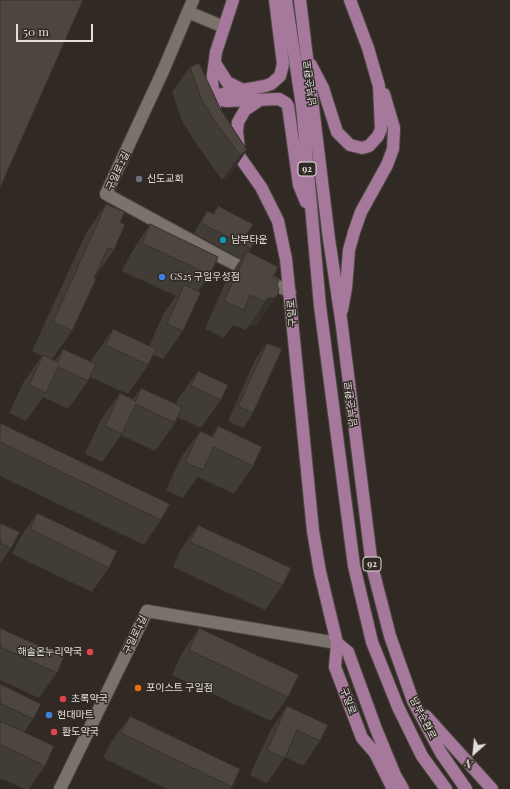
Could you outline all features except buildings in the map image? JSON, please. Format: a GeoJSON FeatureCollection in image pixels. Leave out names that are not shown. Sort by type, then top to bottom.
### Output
{"type":"FeatureCollection","features":[{"type":"Feature","properties":{"kind":"main road"},"geometry":{"type":"LineString","coordinates":[[218,117],[213,98],[212,82],[224,27],[233,0]]}},
{"type":"Feature","properties":{"kind":"main road"},"geometry":{"type":"LineString","coordinates":[[213,98],[226,93],[271,84],[282,72],[283,64],[275,0]]}},
{"type":"Feature","properties":{"kind":"main road","name":"남부순환로"},"geometry":{"type":"LineString","coordinates":[[286,0],[302,106],[311,216],[322,319],[354,566],[372,642],[398,707],[422,756],[446,789]]}},
{"type":"Feature","properties":{"kind":"main road","name":"남부순환로"},"geometry":{"type":"LineString","coordinates":[[300,0],[328,239],[341,319],[372,566],[390,636],[413,701],[441,753],[466,789]]}},
{"type":"Feature","properties":{"kind":"main road"},"geometry":{"type":"LineString","coordinates":[[307,56],[322,88],[336,132],[350,145],[362,148],[369,146],[378,136],[381,129],[382,120],[379,86],[368,48],[350,0]]}},
{"type":"Feature","properties":{"kind":"main road"},"geometry":{"type":"LineString","coordinates":[[215,63],[227,82],[243,90]]}},
{"type":"Feature","properties":{"kind":"main road"},"geometry":{"type":"LineString","coordinates":[[341,319],[346,288],[349,250],[354,232],[361,212],[387,165],[393,149],[394,128],[391,113],[385,94],[379,86]]}},
{"type":"Feature","properties":{"kind":"main road"},"geometry":{"type":"LineString","coordinates":[[213,98],[226,101],[279,99],[288,106],[299,185],[311,216]]}},
{"type":"Feature","properties":{"kind":"main road"},"geometry":{"type":"LineString","coordinates":[[240,157],[237,130],[238,122],[245,110],[261,100]]}},
{"type":"Feature","properties":{"kind":"main road","name":"구일로"},"geometry":{"type":"LineString","coordinates":[[224,134],[261,187],[278,221],[286,259],[290,292],[313,531],[320,572],[338,643],[336,667],[362,738],[375,753],[393,789]]}},
{"type":"Feature","properties":{"kind":"main road","name":"구일로"},"geometry":{"type":"LineString","coordinates":[[338,643],[348,652],[376,729],[375,753]]}},
{"type":"Feature","properties":{"kind":"main road"},"geometry":{"type":"LineString","coordinates":[[413,701],[492,789]]}},
{"type":"Feature","properties":{"kind":"main road"},"geometry":{"type":"LineString","coordinates":[[376,729],[395,775],[403,789]]}},
{"type":"Feature","properties":{"kind":"main road"},"geometry":{"type":"LineString","coordinates":[[376,729],[412,789]]}},
{"type":"Feature","properties":{"kind":"street","name":"구일로2길"},"geometry":{"type":"LineString","coordinates":[[192,0],[163,71],[106,194],[227,260],[290,292]]}},
{"type":"Feature","properties":{"kind":"street"},"geometry":{"type":"LineString","coordinates":[[188,12],[224,27]]}},
{"type":"Feature","properties":{"kind":"street","name":"구일로4길"},"geometry":{"type":"LineString","coordinates":[[60,789],[147,611],[338,643]]}},
{"type":"Feature","properties":{"kind":"place","name":"신도교회"},"geometry":{"type":"Point","coordinates":[139,179]}},
{"type":"Feature","properties":{"kind":"place","name":"남부타운"},"geometry":{"type":"Point","coordinates":[223,240]}},
{"type":"Feature","properties":{"kind":"place","name":"GS25 구일우성점"},"geometry":{"type":"Point","coordinates":[162,277]}},
{"type":"Feature","properties":{"kind":"place","name":"해솔온누리약국"},"geometry":{"type":"Point","coordinates":[90,652]}},
{"type":"Feature","properties":{"kind":"place","name":"포이스트 구일점"},"geometry":{"type":"Point","coordinates":[138,688]}},
{"type":"Feature","properties":{"kind":"place","name":"초록약국"},"geometry":{"type":"Point","coordinates":[63,699]}},
{"type":"Feature","properties":{"kind":"place","name":"현대마트"},"geometry":{"type":"Point","coordinates":[49,715]}},
{"type":"Feature","properties":{"kind":"place","name":"환도약국"},"geometry":{"type":"Point","coordinates":[54,732]}}]}
